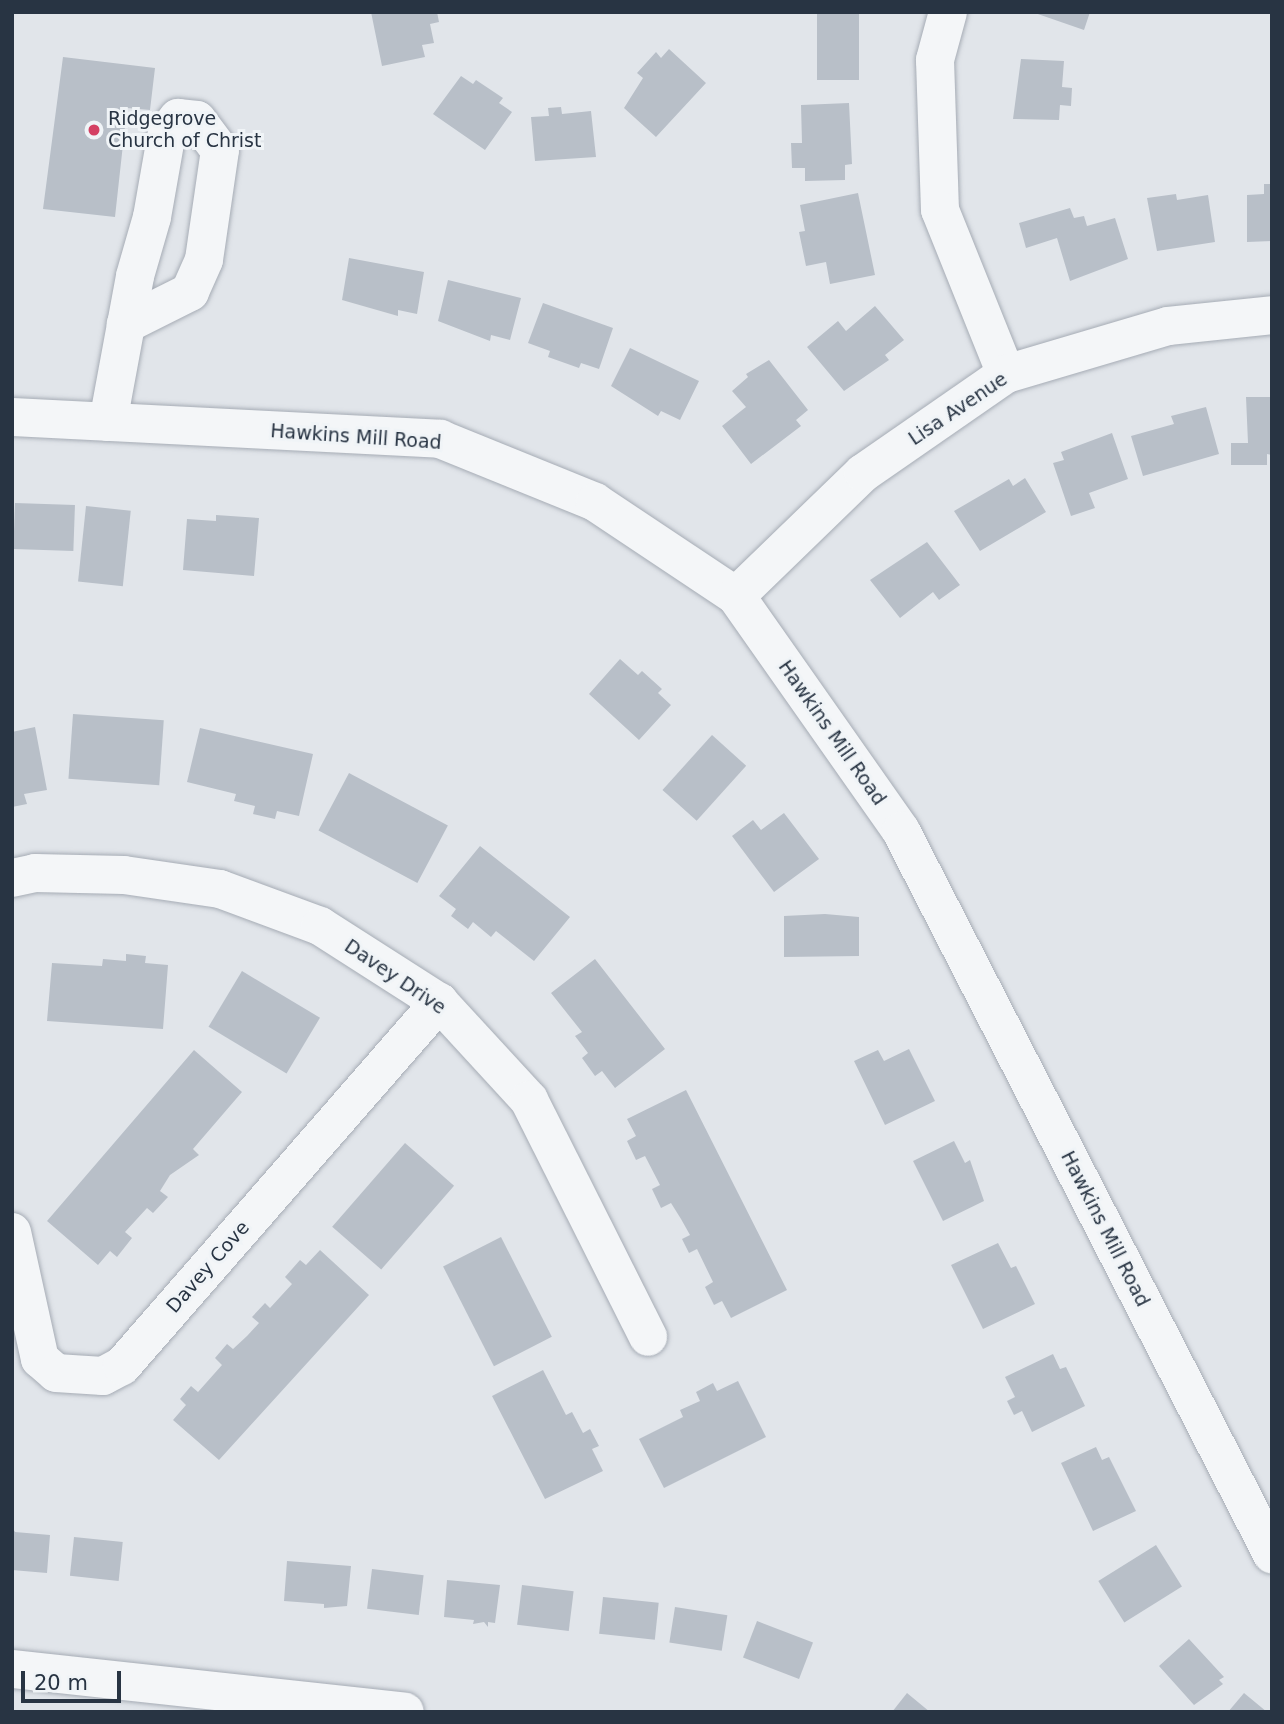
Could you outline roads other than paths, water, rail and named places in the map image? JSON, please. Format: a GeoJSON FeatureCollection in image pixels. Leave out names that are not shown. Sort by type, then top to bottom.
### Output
{"type":"FeatureCollection","features":[{"type":"Feature","properties":{"kind":"street"},"geometry":{"type":"LineString","coordinates":[[948,12],[935,60],[940,210],[1006,374]]}},
{"type":"Feature","properties":{"kind":"street"},"geometry":{"type":"LineString","coordinates":[[108,422],[126,324],[167,132],[178,118],[197,120],[220,150],[205,260],[190,292],[126,324]]}},
{"type":"Feature","properties":{"kind":"street","name":"Lisa Avenue"},"geometry":{"type":"LineString","coordinates":[[736,596],[863,473],[1006,374],[1168,326],[1272,315]]}},
{"type":"Feature","properties":{"kind":"street","name":"Hawkins Mill Road"},"geometry":{"type":"LineString","coordinates":[[12,417],[440,439],[595,502],[736,596],[901,831],[1272,1554]]}},
{"type":"Feature","properties":{"kind":"street","name":"Davey Drive"},"geometry":{"type":"LineString","coordinates":[[12,878],[35,873],[124,875],[220,888],[320,926],[439,1002],[529,1100],[648,1337]]}},
{"type":"Feature","properties":{"kind":"street","name":"Davey Cove"},"geometry":{"type":"LineString","coordinates":[[12,1232],[35,1345],[47,1368],[87,1378],[122,1366],[439,1002]]}},
{"type":"Feature","properties":{"kind":"street"},"geometry":{"type":"LineString","coordinates":[[12,1670],[196,1701],[405,1712]]}},
{"type":"Feature","properties":{"kind":"place","name":"Ridgegrove Church of Christ"},"geometry":{"type":"Point","coordinates":[94,130]}}]}
